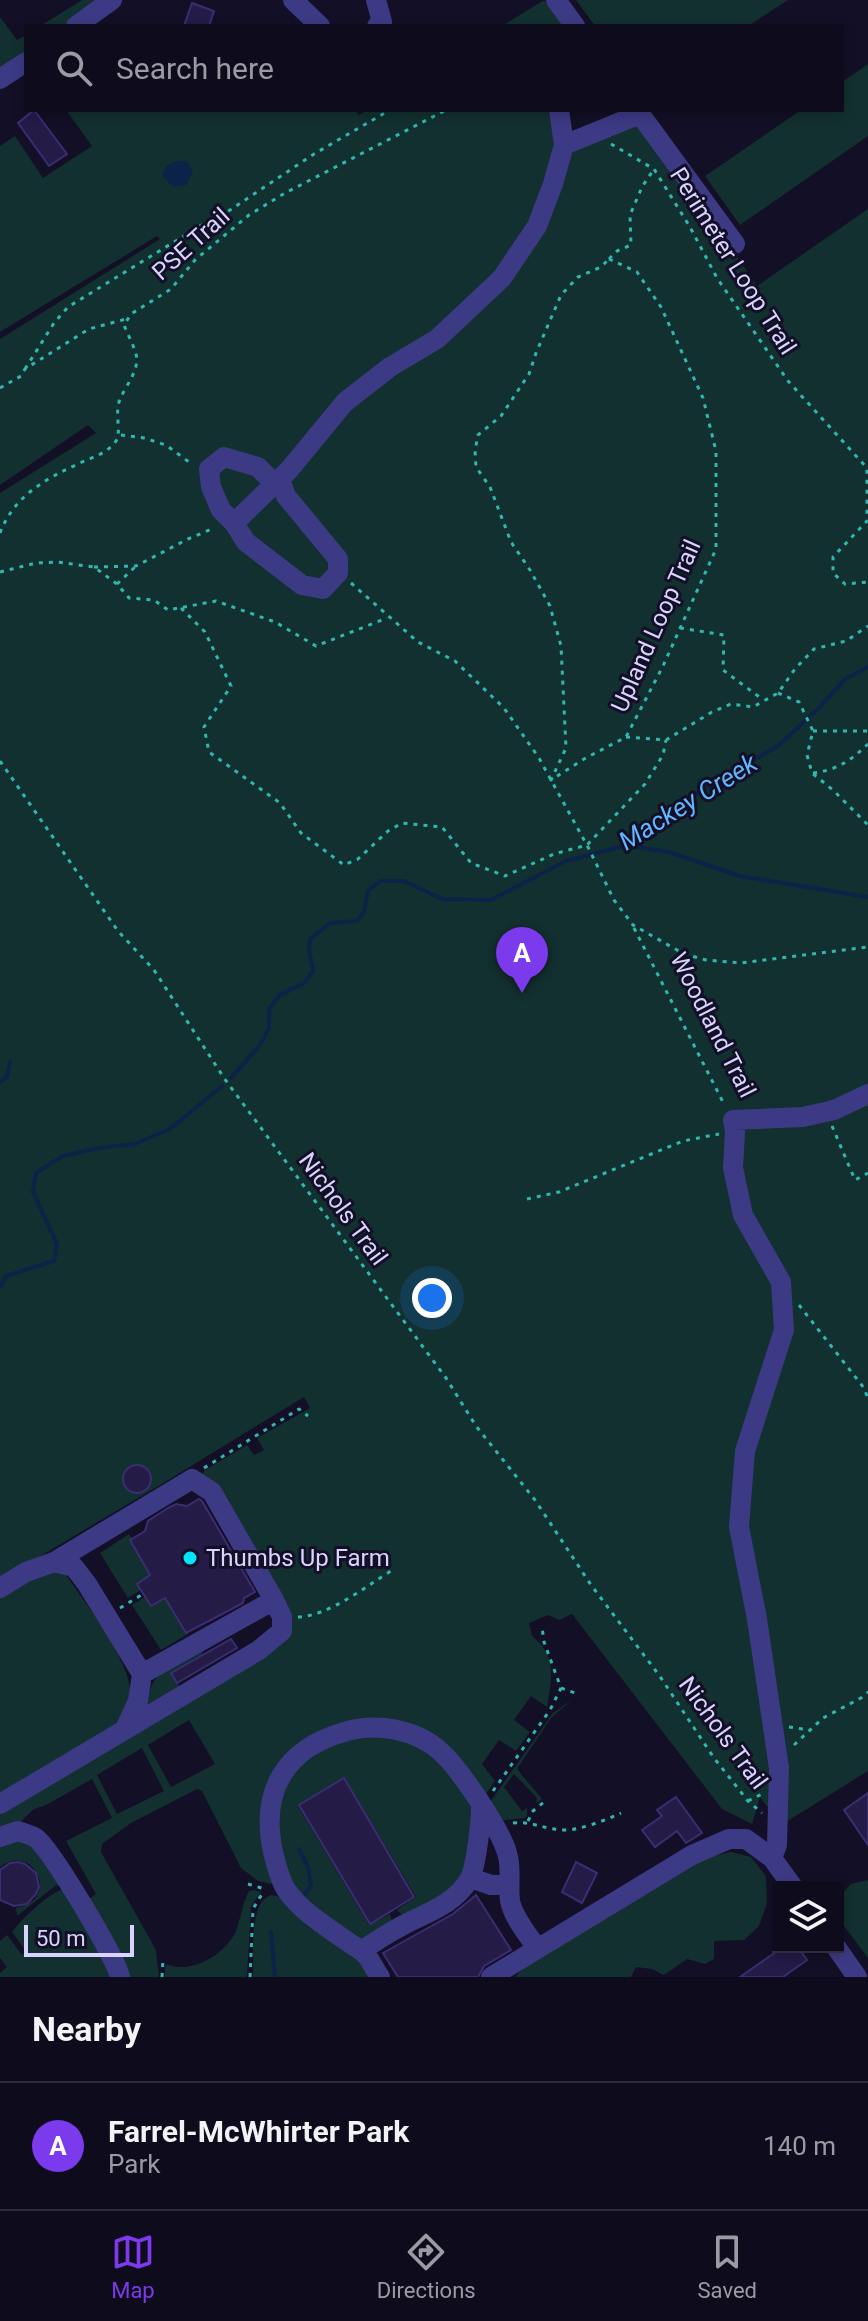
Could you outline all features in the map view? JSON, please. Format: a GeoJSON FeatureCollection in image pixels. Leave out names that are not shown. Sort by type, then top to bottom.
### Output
{"type":"FeatureCollection","features":[{"type":"Feature","properties":{"kind":"street"},"geometry":{"type":"LineString","coordinates":[[79,24],[112,0]]}},
{"type":"Feature","properties":{"kind":"street"},"geometry":{"type":"LineString","coordinates":[[293,0],[318,24]]}},
{"type":"Feature","properties":{"kind":"street"},"geometry":{"type":"LineString","coordinates":[[376,0],[382,22],[380,24]]}},
{"type":"Feature","properties":{"kind":"street"},"geometry":{"type":"LineString","coordinates":[[556,0],[574,24]]}},
{"type":"Feature","properties":{"kind":"street"},"geometry":{"type":"LineString","coordinates":[[0,79],[24,63]]}},
{"type":"Feature","properties":{"kind":"street"},"geometry":{"type":"LineString","coordinates":[[234,523],[280,480],[345,402],[390,367],[437,339],[502,278],[537,226],[553,184],[564,145],[559,112]]}},
{"type":"Feature","properties":{"kind":"street"},"geometry":{"type":"LineString","coordinates":[[564,145],[639,112],[735,244]]}},
{"type":"Feature","properties":{"kind":"street"},"geometry":{"type":"LineString","coordinates":[[224,457],[258,467],[270,479],[280,480],[286,496],[338,559],[338,573],[323,589],[302,585],[246,542],[221,510],[211,487],[209,469],[224,457]]}},
{"type":"Feature","properties":{"kind":"street"},"geometry":{"type":"LineString","coordinates":[[734,1126],[803,1117],[868,1094]]}},
{"type":"Feature","properties":{"kind":"street","name":"Woodland Trail"},"geometry":{"type":"LineString","coordinates":[[734,1126],[733,1168],[743,1215],[781,1282],[784,1330],[745,1451],[739,1527],[757,1619],[779,1768]]}},
{"type":"Feature","properties":{"kind":"street"},"geometry":{"type":"LineString","coordinates":[[0,1588],[26,1572],[54,1562],[192,1479],[212,1492],[278,1609],[282,1631],[259,1650],[0,1804]]}},
{"type":"Feature","properties":{"kind":"street"},"geometry":{"type":"LineString","coordinates":[[54,1562],[74,1567],[142,1674],[138,1701],[125,1729]]}},
{"type":"Feature","properties":{"kind":"street"},"geometry":{"type":"LineString","coordinates":[[142,1674],[278,1609]]}},
{"type":"Feature","properties":{"kind":"street"},"geometry":{"type":"LineString","coordinates":[[380,1977],[361,1951],[300,1906],[285,1889],[275,1862],[269,1831],[271,1800],[281,1775],[292,1760],[304,1749],[325,1738],[355,1729],[387,1728],[416,1735],[441,1751],[463,1778],[496,1829],[509,1856],[511,1905],[537,1948]]}},
{"type":"Feature","properties":{"kind":"street"},"geometry":{"type":"LineString","coordinates":[[772,1858],[777,1845],[779,1768]]}},
{"type":"Feature","properties":{"kind":"street"},"geometry":{"type":"LineString","coordinates":[[361,1951],[399,1927],[449,1902],[471,1878],[481,1827],[481,1807]]}},
{"type":"Feature","properties":{"kind":"street"},"geometry":{"type":"LineString","coordinates":[[0,1837],[18,1831],[37,1838],[70,1885],[116,1962],[120,1977]]}},
{"type":"Feature","properties":{"kind":"street"},"geometry":{"type":"LineString","coordinates":[[491,1977],[692,1855],[729,1839],[746,1839],[772,1858],[789,1881]]}},
{"type":"Feature","properties":{"kind":"street"},"geometry":{"type":"LineString","coordinates":[[471,1878],[491,1885],[509,1885]]}},
{"type":"Feature","properties":{"kind":"street"},"geometry":{"type":"LineString","coordinates":[[840,1953],[857,1977]]}},
{"type":"Feature","properties":{"kind":"path"},"geometry":{"type":"LineString","coordinates":[[216,228],[221,216],[314,154],[387,112]]}},
{"type":"Feature","properties":{"kind":"path","name":"PSE Trail"},"geometry":{"type":"LineString","coordinates":[[0,388],[89,329],[126,319],[171,289],[195,260],[249,215],[285,193],[442,112]]}},
{"type":"Feature","properties":{"kind":"path","name":"Perimeter Loop Trail"},"geometry":{"type":"LineString","coordinates":[[594,134],[654,169],[717,278],[788,381],[867,468],[867,521],[833,557],[833,573],[845,584],[868,582]]}},
{"type":"Feature","properties":{"kind":"path"},"geometry":{"type":"LineString","coordinates":[[551,780],[566,748],[561,646],[550,606],[511,542],[490,487],[476,467],[475,451],[478,435],[501,416],[529,374],[561,295],[578,277],[601,267],[617,251],[631,245],[630,215],[654,169]]}},
{"type":"Feature","properties":{"kind":"path"},"geometry":{"type":"LineString","coordinates":[[25,369],[68,307],[205,223],[216,228],[222,237]]}},
{"type":"Feature","properties":{"kind":"path","name":"Upland Loop Trail"},"geometry":{"type":"LineString","coordinates":[[551,780],[626,737],[663,666],[716,549],[716,451],[703,398],[661,307],[637,272],[609,259]]}},
{"type":"Feature","properties":{"kind":"path"},"geometry":{"type":"LineString","coordinates":[[0,533],[5,519],[19,500],[37,484],[114,445],[119,435],[118,407],[136,363],[136,354],[124,325],[126,319]]}},
{"type":"Feature","properties":{"kind":"path"},"geometry":{"type":"LineString","coordinates":[[119,435],[166,445],[191,464],[209,469]]}},
{"type":"Feature","properties":{"kind":"path"},"geometry":{"type":"LineString","coordinates":[[117,584],[136,566],[188,539],[234,523]]}},
{"type":"Feature","properties":{"kind":"path"},"geometry":{"type":"LineString","coordinates":[[0,572],[36,563],[57,562],[94,567],[136,566]]}},
{"type":"Feature","properties":{"kind":"path"},"geometry":{"type":"LineString","coordinates":[[94,567],[117,584],[129,598],[154,600],[168,610],[216,601],[275,622],[316,646],[389,617]]}},
{"type":"Feature","properties":{"kind":"path","name":"Woodland Trail"},"geometry":{"type":"LineString","coordinates":[[338,573],[418,642],[455,661],[504,708],[539,758],[614,900],[633,925],[734,1126]]}},
{"type":"Feature","properties":{"kind":"path"},"geometry":{"type":"LineString","coordinates":[[181,608],[205,632],[231,686],[204,727],[209,752],[280,803],[301,833],[344,865],[358,859],[388,831],[402,823],[442,827],[471,863],[505,876],[554,854],[588,847],[645,784],[663,755],[666,740]]}},
{"type":"Feature","properties":{"kind":"path"},"geometry":{"type":"LineString","coordinates":[[626,737],[666,740],[731,704],[753,707],[778,693],[814,649],[846,641],[868,626]]}},
{"type":"Feature","properties":{"kind":"path"},"geometry":{"type":"LineString","coordinates":[[680,628],[724,635],[723,670],[764,700]]}},
{"type":"Feature","properties":{"kind":"path"},"geometry":{"type":"LineString","coordinates":[[778,693],[799,702],[812,730],[807,755],[812,773],[868,825]]}},
{"type":"Feature","properties":{"kind":"path"},"geometry":{"type":"LineString","coordinates":[[812,730],[868,731]]}},
{"type":"Feature","properties":{"kind":"path"},"geometry":{"type":"LineString","coordinates":[[812,773],[844,765],[868,744]]}},
{"type":"Feature","properties":{"kind":"path","name":"Nichols Trail"},"geometry":{"type":"LineString","coordinates":[[0,761],[118,931],[154,970],[224,1078],[446,1378],[476,1426],[535,1500],[591,1585],[659,1675],[714,1758],[748,1801],[778,1826]]}},
{"type":"Feature","properties":{"kind":"path"},"geometry":{"type":"LineString","coordinates":[[633,925],[684,954],[706,960],[741,963],[868,947]]}},
{"type":"Feature","properties":{"kind":"path"},"geometry":{"type":"LineString","coordinates":[[826,1111],[855,1180],[868,1173]]}},
{"type":"Feature","properties":{"kind":"path"},"geometry":{"type":"LineString","coordinates":[[527,1199],[559,1192],[683,1141],[734,1126]]}},
{"type":"Feature","properties":{"kind":"path"},"geometry":{"type":"LineString","coordinates":[[799,1306],[866,1388],[868,1399]]}},
{"type":"Feature","properties":{"kind":"path"},"geometry":{"type":"LineString","coordinates":[[192,1479],[204,1467],[299,1409],[308,1416]]}},
{"type":"Feature","properties":{"kind":"path"},"geometry":{"type":"LineString","coordinates":[[278,1609],[308,1617],[327,1610],[394,1569]]}},
{"type":"Feature","properties":{"kind":"path"},"geometry":{"type":"LineString","coordinates":[[107,1616],[143,1594]]}},
{"type":"Feature","properties":{"kind":"path"},"geometry":{"type":"LineString","coordinates":[[481,1807],[550,1710],[561,1688],[544,1642],[542,1627]]}},
{"type":"Feature","properties":{"kind":"path"},"geometry":{"type":"LineString","coordinates":[[561,1688],[578,1694]]}},
{"type":"Feature","properties":{"kind":"path"},"geometry":{"type":"LineString","coordinates":[[748,1801],[768,1791],[797,1741],[823,1718],[868,1692]]}},
{"type":"Feature","properties":{"kind":"path"},"geometry":{"type":"LineString","coordinates":[[528,1821],[533,1811],[544,1802]]}},
{"type":"Feature","properties":{"kind":"path"},"geometry":{"type":"LineString","coordinates":[[496,1829],[528,1821],[566,1830],[607,1820],[621,1813]]}},
{"type":"Feature","properties":{"kind":"path"},"geometry":{"type":"LineString","coordinates":[[248,1884],[269,1890],[253,1909],[250,1977]]}},
{"type":"Feature","properties":{"kind":"path"},"geometry":{"type":"LineString","coordinates":[[162,1977],[163,1959]]}},
{"type":"Feature","properties":{"kind":"green space"},"geometry":{"type":"Polygon","coordinates":[[[82,0],[107,0],[74,24],[43,24],[82,0]]]}},
{"type":"Feature","properties":{"kind":"green space"},"geometry":{"type":"Polygon","coordinates":[[[544,0],[562,24],[505,24],[544,0]]]}},
{"type":"Feature","properties":{"kind":"green space"},"geometry":{"type":"Polygon","coordinates":[[[576,0],[788,0],[751,24],[594,24],[576,0]]]}},
{"type":"Feature","properties":{"kind":"green space"},"geometry":{"type":"Polygon","coordinates":[[[0,17],[17,40],[24,36],[24,59],[0,75],[0,17]]]}},
{"type":"Feature","properties":{"kind":"green space"},"geometry":{"type":"Polygon","coordinates":[[[868,64],[868,136],[740,225],[705,176],[798,112],[844,112],[844,81],[868,64]]]}},
{"type":"Feature","properties":{"kind":"green space"},"geometry":{"type":"Polygon","coordinates":[[[67,112],[357,112],[359,115],[364,112],[552,112],[553,152],[619,112],[638,112],[757,286],[868,209],[868,1771],[781,1825],[760,1797],[752,1824],[722,1809],[572,1614],[559,1620],[548,1615],[529,1623],[532,1636],[546,1651],[551,1668],[547,1707],[531,1696],[514,1720],[530,1732],[516,1751],[499,1740],[482,1764],[495,1781],[486,1794],[446,1752],[360,1723],[272,1786],[275,1881],[271,1884],[258,1881],[241,1868],[202,1791],[197,1789],[131,1823],[102,1844],[101,1852],[156,1950],[159,1977],[126,1977],[86,1901],[96,1894],[66,1841],[112,1818],[92,1779],[34,1809],[17,1825],[0,1833],[0,1814],[99,1755],[290,1632],[201,1476],[205,1470],[247,1445],[254,1455],[264,1450],[257,1438],[310,1408],[304,1397],[0,1580],[0,493],[96,433],[88,425],[0,485],[0,339],[160,239],[157,236],[0,332],[0,146],[15,136],[43,178],[92,146],[67,112]],[[189,1720],[148,1745],[171,1787],[215,1764],[189,1720]],[[142,1748],[97,1775],[117,1814],[164,1791],[142,1748]]]}},
{"type":"Feature","properties":{"kind":"green space"},"geometry":{"type":"Polygon","coordinates":[[[129,1534],[150,1575],[141,1590],[128,1598],[100,1553],[129,1534]]]}},
{"type":"Feature","properties":{"kind":"green space"},"geometry":{"type":"Polygon","coordinates":[[[49,1570],[66,1575],[105,1632],[123,1664],[130,1698],[123,1715],[106,1733],[0,1798],[0,1594],[49,1570]]]}},
{"type":"Feature","properties":{"kind":"green space"},"geometry":{"type":"Polygon","coordinates":[[[145,1597],[165,1598],[188,1634],[161,1650],[132,1605],[145,1597]]]}},
{"type":"Feature","properties":{"kind":"green space"},"geometry":{"type":"Polygon","coordinates":[[[201,1651],[203,1654],[172,1673],[181,1689],[146,1714],[155,1679],[168,1668],[201,1651]]]}},
{"type":"Feature","properties":{"kind":"green space"},"geometry":{"type":"Polygon","coordinates":[[[572,1700],[551,1718],[517,1769],[542,1799],[536,1803],[537,1798],[514,1774],[504,1787],[522,1811],[527,1808],[527,1816],[497,1821],[490,1802],[553,1713],[572,1700]]]}},
{"type":"Feature","properties":{"kind":"green space"},"geometry":{"type":"Polygon","coordinates":[[[384,1732],[431,1750],[471,1803],[474,1819],[462,1883],[405,1918],[397,1910],[416,1897],[344,1777],[298,1806],[369,1925],[390,1914],[393,1925],[362,1945],[290,1885],[273,1823],[291,1770],[325,1742],[384,1732]]]}},
{"type":"Feature","properties":{"kind":"green space"},"geometry":{"type":"Polygon","coordinates":[[[14,1837],[34,1844],[60,1885],[17,1916],[16,1908],[30,1903],[38,1895],[40,1885],[32,1866],[23,1861],[12,1861],[0,1867],[0,1841],[14,1837]]]}},
{"type":"Feature","properties":{"kind":"green space"},"geometry":{"type":"Polygon","coordinates":[[[731,1852],[751,1857],[766,1876],[767,1903],[759,1926],[744,1940],[714,1941],[714,1959],[705,1964],[687,1959],[664,1975],[652,1969],[636,1967],[631,1977],[515,1977],[528,1963],[703,1858],[731,1852]]]}},
{"type":"Feature","properties":{"kind":"green space"},"geometry":{"type":"Polygon","coordinates":[[[868,1880],[868,1958],[844,1926],[844,1892],[851,1884],[868,1880]]]}},
{"type":"Feature","properties":{"kind":"green space"},"geometry":{"type":"Polygon","coordinates":[[[64,1889],[121,1977],[0,1977],[7,1967],[0,1958],[0,1941],[7,1935],[22,1955],[26,1951],[12,1932],[43,1901],[64,1889]]]}},
{"type":"Feature","properties":{"kind":"green space"},"geometry":{"type":"Polygon","coordinates":[[[249,1891],[261,1892],[251,1906],[247,1977],[165,1977],[167,1964],[176,1967],[196,1965],[223,1949],[235,1933],[249,1891]]]}},
{"type":"Feature","properties":{"kind":"green space"},"geometry":{"type":"Polygon","coordinates":[[[271,1895],[289,1903],[367,1967],[367,1977],[253,1977],[255,1919],[264,1900],[271,1895]]]}},
{"type":"Feature","properties":{"kind":"water"},"geometry":{"type":"Polygon","coordinates":[[[176,161],[188,162],[193,172],[186,185],[173,187],[162,176],[166,166],[176,161]]]}},
{"type":"Feature","properties":{"kind":"building"},"geometry":{"type":"Polygon","coordinates":[[[192,3],[214,11],[210,24],[185,24],[192,3]]]}},
{"type":"Feature","properties":{"kind":"building"},"geometry":{"type":"Polygon","coordinates":[[[36,112],[67,154],[49,166],[18,123],[36,112]]]}},
{"type":"Feature","properties":{"kind":"building"},"geometry":{"type":"Polygon","coordinates":[[[137,1465],[147,1469],[151,1479],[147,1489],[137,1493],[127,1489],[123,1479],[127,1469],[137,1465]]]}},
{"type":"Feature","properties":{"kind":"building","name":"Thumbs Up Farm"},"geometry":{"type":"Polygon","coordinates":[[[199,1499],[255,1592],[244,1598],[243,1603],[186,1633],[165,1598],[151,1606],[137,1584],[150,1575],[130,1540],[145,1531],[148,1521],[168,1508],[176,1504],[187,1506],[199,1499]]]}},
{"type":"Feature","properties":{"kind":"building"},"geometry":{"type":"Polygon","coordinates":[[[231,1639],[237,1648],[177,1683],[171,1673],[231,1639]]]}},
{"type":"Feature","properties":{"kind":"building"},"geometry":{"type":"Polygon","coordinates":[[[344,1778],[414,1897],[370,1924],[299,1805],[344,1778]]]}},
{"type":"Feature","properties":{"kind":"building"},"geometry":{"type":"Polygon","coordinates":[[[868,1793],[868,1845],[844,1810],[868,1793]]]}},
{"type":"Feature","properties":{"kind":"building"},"geometry":{"type":"Polygon","coordinates":[[[676,1797],[702,1833],[686,1843],[677,1831],[655,1847],[642,1830],[662,1816],[657,1810],[676,1797]]]}},
{"type":"Feature","properties":{"kind":"building"},"geometry":{"type":"Polygon","coordinates":[[[18,1862],[36,1873],[39,1887],[27,1904],[14,1906],[0,1900],[0,1870],[18,1862]]]}},
{"type":"Feature","properties":{"kind":"building"},"geometry":{"type":"Polygon","coordinates":[[[576,1862],[597,1873],[582,1903],[562,1892],[576,1862]]]}},
{"type":"Feature","properties":{"kind":"building"},"geometry":{"type":"Polygon","coordinates":[[[476,1895],[511,1950],[484,1966],[478,1977],[398,1977],[383,1953],[453,1914],[476,1895]]]}},
{"type":"Feature","properties":{"kind":"building"},"geometry":{"type":"Polygon","coordinates":[[[774,1953],[802,1953],[807,1960],[783,1977],[740,1977],[774,1953]]]}},
{"type":"Feature","properties":{"kind":"waterway","name":"Mackey Creek"},"geometry":{"type":"LineString","coordinates":[[231,1078],[260,1045],[269,1028],[269,1009],[280,995],[304,983],[313,971],[310,939],[330,923],[357,921],[364,912],[368,891],[380,881],[404,881],[442,899],[491,900],[566,861],[627,845],[672,809],[779,745],[845,679],[868,667]]}},
{"type":"Feature","properties":{"kind":"waterway"},"geometry":{"type":"LineString","coordinates":[[629,846],[669,852],[740,876],[868,897]]}},
{"type":"Feature","properties":{"kind":"waterway"},"geometry":{"type":"LineString","coordinates":[[0,1082],[7,1077],[10,1062]]}},
{"type":"Feature","properties":{"kind":"waterway","name":"Mackey Creek"},"geometry":{"type":"LineString","coordinates":[[0,1287],[6,1276],[54,1261],[57,1244],[33,1192],[36,1173],[63,1156],[135,1144],[170,1129],[222,1086]]}},
{"type":"Feature","properties":{"kind":"waterway"},"geometry":{"type":"LineString","coordinates":[[299,1849],[308,1867],[311,1885],[303,1897]]}},
{"type":"Feature","properties":{"kind":"waterway"},"geometry":{"type":"LineString","coordinates":[[271,1932],[275,1977]]}},
{"type":"Feature","properties":{"kind":"place","name":"Farrel-McWhirter Park"},"geometry":{"type":"Point","coordinates":[522,993]}},
{"type":"Feature","properties":{"kind":"place","name":"Thumbs Up Farm"},"geometry":{"type":"Point","coordinates":[190,1558]}}]}
